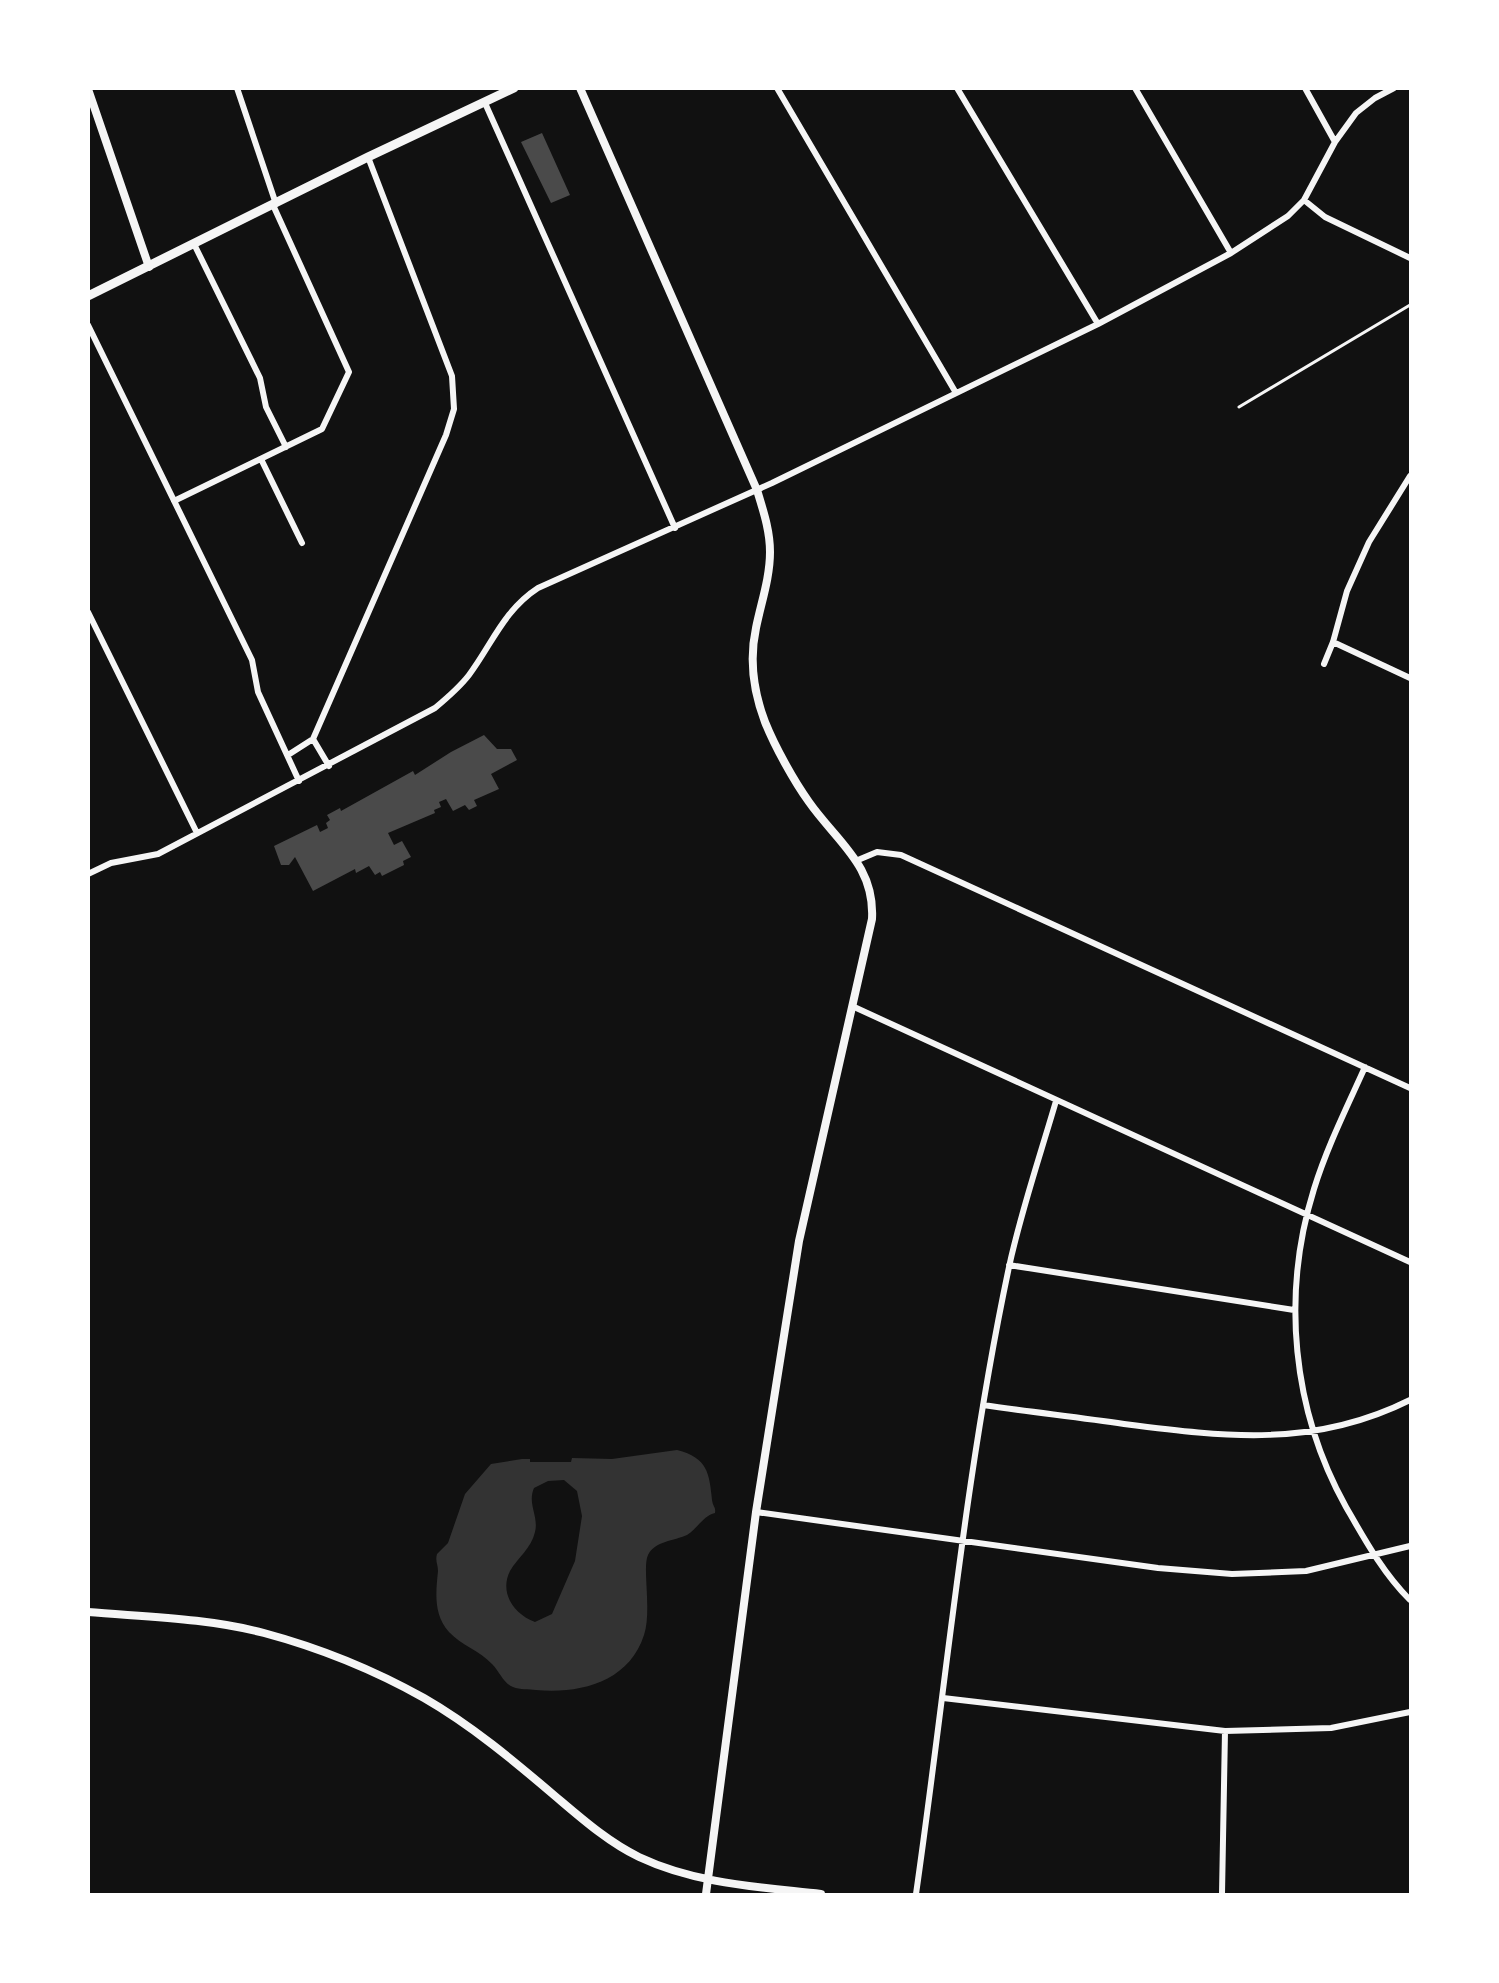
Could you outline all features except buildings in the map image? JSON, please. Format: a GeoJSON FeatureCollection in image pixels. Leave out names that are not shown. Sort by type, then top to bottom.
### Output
{"type":"FeatureCollection","features":[{"type":"Feature","properties":{"kind":"main road"},"geometry":{"type":"LineString","coordinates":[[88,297],[368,157],[514,88]]}},
{"type":"Feature","properties":{"kind":"street"},"geometry":{"type":"LineString","coordinates":[[174,501],[322,429],[350,369],[274,204],[237,88]]}},
{"type":"Feature","properties":{"kind":"street"},"geometry":{"type":"LineString","coordinates":[[580,88],[757,490],[768,529],[770,552],[769,572],[755,630],[753,661],[758,704],[767,726],[809,802],[858,860],[873,904],[872,919],[799,1240],[756,1512],[706,1894]]}},
{"type":"Feature","properties":{"kind":"street"},"geometry":{"type":"LineString","coordinates":[[777,88],[956,393]]}},
{"type":"Feature","properties":{"kind":"street"},"geometry":{"type":"LineString","coordinates":[[957,88],[1098,324]]}},
{"type":"Feature","properties":{"kind":"street"},"geometry":{"type":"LineString","coordinates":[[1135,88],[1231,253]]}},
{"type":"Feature","properties":{"kind":"street"},"geometry":{"type":"LineString","coordinates":[[1305,88],[1335,142]]}},
{"type":"Feature","properties":{"kind":"street"},"geometry":{"type":"LineString","coordinates":[[88,874],[111,863],[158,854],[420,717],[446,699],[468,676],[504,619],[525,597],[555,580],[757,490],[1098,324],[1231,253],[1288,216],[1304,200],[1335,142],[1356,113],[1375,98],[1394,88]]}},
{"type":"Feature","properties":{"kind":"street"},"geometry":{"type":"LineString","coordinates":[[88,89],[149,267]]}},
{"type":"Feature","properties":{"kind":"street"},"geometry":{"type":"LineString","coordinates":[[485,103],[675,528]]}},
{"type":"Feature","properties":{"kind":"street"},"geometry":{"type":"LineString","coordinates":[[288,755],[313,739],[442,446],[454,409],[452,376],[368,157]]}},
{"type":"Feature","properties":{"kind":"street"},"geometry":{"type":"LineString","coordinates":[[1304,200],[1325,217],[1410,258]]}},
{"type":"Feature","properties":{"kind":"street"},"geometry":{"type":"LineString","coordinates":[[194,244],[260,378],[266,407],[286,447]]}},
{"type":"Feature","properties":{"kind":"street"},"geometry":{"type":"LineString","coordinates":[[88,325],[252,660],[258,692],[299,781]]}},
{"type":"Feature","properties":{"kind":"street"},"geometry":{"type":"LineString","coordinates":[[261,459],[302,543]]}},
{"type":"Feature","properties":{"kind":"street"},"geometry":{"type":"LineString","coordinates":[[1324,664],[1334,642],[1347,591],[1369,542],[1410,476]]}},
{"type":"Feature","properties":{"kind":"street"},"geometry":{"type":"LineString","coordinates":[[88,612],[197,833]]}},
{"type":"Feature","properties":{"kind":"street"},"geometry":{"type":"LineString","coordinates":[[1334,642],[1410,678]]}},
{"type":"Feature","properties":{"kind":"street"},"geometry":{"type":"LineString","coordinates":[[313,739],[329,766]]}},
{"type":"Feature","properties":{"kind":"street"},"geometry":{"type":"LineString","coordinates":[[858,860],[877,852],[901,855],[1410,1088]]}},
{"type":"Feature","properties":{"kind":"street"},"geometry":{"type":"LineString","coordinates":[[852,1006],[1410,1262]]}},
{"type":"Feature","properties":{"kind":"street"},"geometry":{"type":"LineString","coordinates":[[1365,1067],[1328,1150],[1307,1214],[1293,1310],[1298,1364],[1311,1432],[1335,1486],[1374,1557],[1410,1600]]}},
{"type":"Feature","properties":{"kind":"street"},"geometry":{"type":"LineString","coordinates":[[916,1894],[943,1698],[960,1542],[983,1405],[1009,1265],[1056,1101]]}},
{"type":"Feature","properties":{"kind":"street"},"geometry":{"type":"LineString","coordinates":[[1009,1265],[1293,1310]]}},
{"type":"Feature","properties":{"kind":"street"},"geometry":{"type":"LineString","coordinates":[[983,1405],[1212,1435],[1265,1437],[1311,1432],[1343,1424],[1410,1400]]}},
{"type":"Feature","properties":{"kind":"street"},"geometry":{"type":"LineString","coordinates":[[756,1512],[1158,1568],[1232,1574],[1306,1571],[1374,1557],[1410,1546]]}},
{"type":"Feature","properties":{"kind":"street"},"geometry":{"type":"LineString","coordinates":[[88,1612],[200,1621],[264,1633],[333,1655],[425,1699],[460,1722],[617,1844],[665,1868],[707,1880],[821,1894]]}},
{"type":"Feature","properties":{"kind":"street"},"geometry":{"type":"LineString","coordinates":[[943,1698],[1225,1731],[1331,1728],[1410,1712]]}},
{"type":"Feature","properties":{"kind":"street"},"geometry":{"type":"LineString","coordinates":[[1222,1894],[1225,1731]]}},
{"type":"Feature","properties":{"kind":"lane"},"geometry":{"type":"LineString","coordinates":[[1239,407],[1410,305]]}},
{"type":"Feature","properties":{"kind":"shaded area"},"geometry":{"type":"Polygon","coordinates":[[[677,1450],[695,1457],[708,1474],[715,1513],[707,1516],[687,1535],[660,1544],[648,1555],[646,1561],[646,1625],[637,1651],[627,1664],[601,1682],[586,1687],[553,1691],[513,1687],[487,1659],[454,1637],[440,1618],[437,1603],[437,1554],[448,1543],[465,1494],[491,1464],[522,1459],[530,1459],[530,1462],[571,1462],[572,1458],[612,1459],[677,1450]],[[564,1480],[548,1481],[534,1488],[532,1494],[536,1521],[535,1532],[527,1548],[510,1571],[506,1587],[515,1608],[535,1622],[552,1614],[575,1561],[582,1516],[577,1491],[564,1480]]]}}]}
